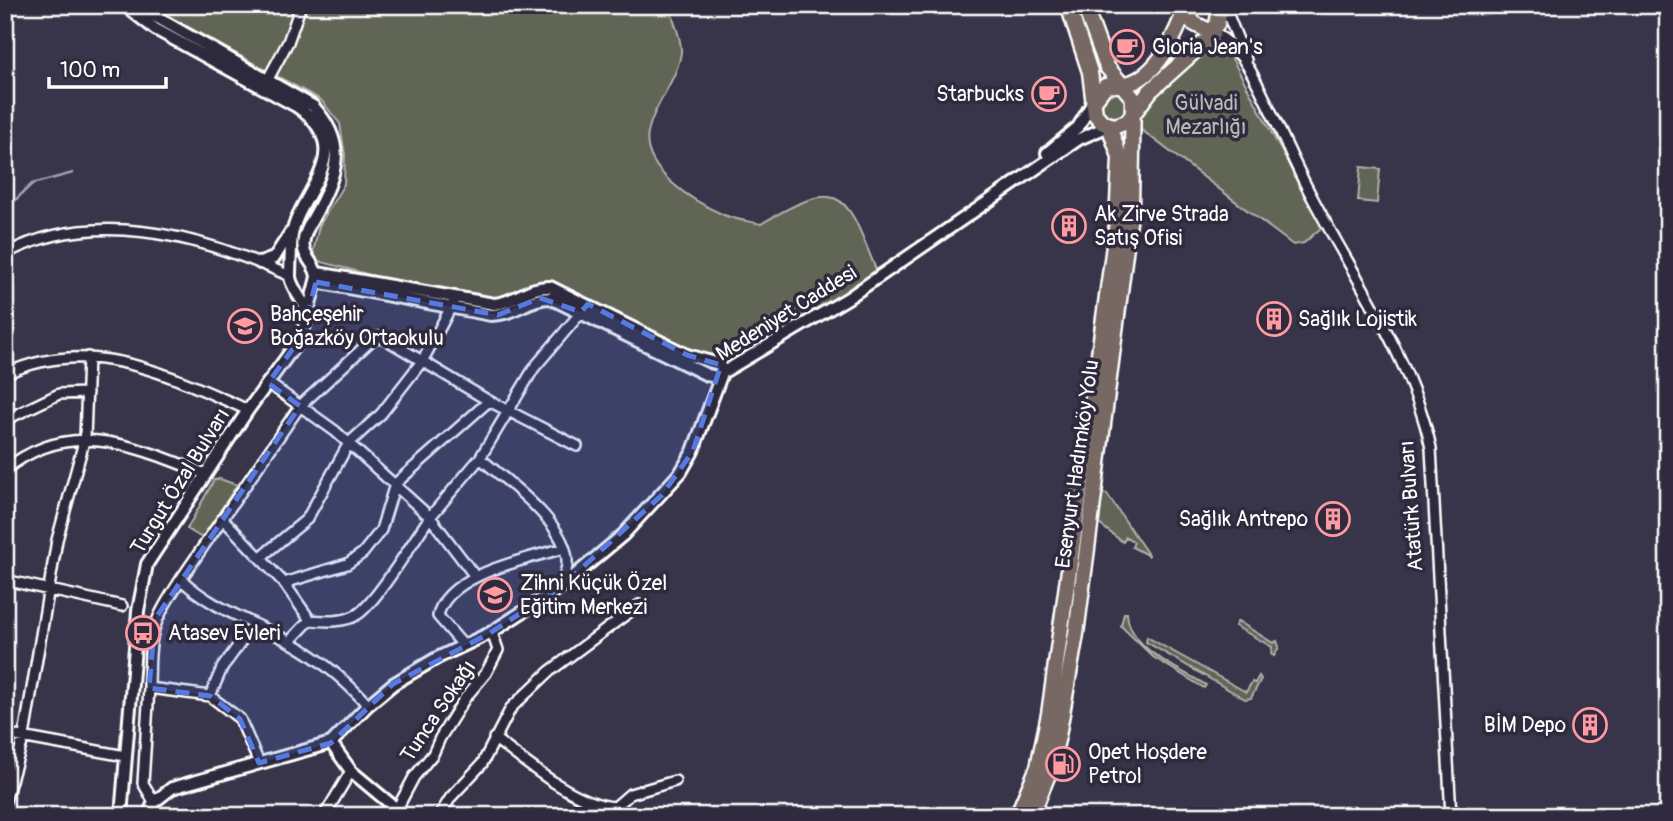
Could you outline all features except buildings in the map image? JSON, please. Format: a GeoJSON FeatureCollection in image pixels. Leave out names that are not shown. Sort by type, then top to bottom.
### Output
{"type":"FeatureCollection","features":[{"type":"Feature","properties":{"kind":"main road"},"geometry":{"type":"LineString","coordinates":[[1068,5],[1090,72],[1098,119],[1109,125],[1127,122],[1150,91],[1213,33],[1193,23],[1187,6]]}},
{"type":"Feature","properties":{"kind":"main road"},"geometry":{"type":"LineString","coordinates":[[1084,5],[1101,55],[1119,85],[1130,93],[1134,111]]}},
{"type":"Feature","properties":{"kind":"main road","name":"Atatürk Bulvarı"},"geometry":{"type":"LineString","coordinates":[[1213,33],[1223,5]]}},
{"type":"Feature","properties":{"kind":"main road"},"geometry":{"type":"LineString","coordinates":[[1093,102],[1105,86],[1138,80],[1156,63],[1187,6]]}},
{"type":"Feature","properties":{"kind":"main road","name":"Esenyurt Hadımköy Yolu"},"geometry":{"type":"LineString","coordinates":[[1017,816],[1038,767],[1055,716],[1076,634],[1131,207],[1134,111]]}},
{"type":"Feature","properties":{"kind":"main road","name":"Esenyurt Hadımköy Yolu"},"geometry":{"type":"LineString","coordinates":[[1031,816],[1049,772],[1117,224],[1120,158],[1109,125]]}},
{"type":"Feature","properties":{"kind":"street"},"geometry":{"type":"LineString","coordinates":[[124,5],[155,29],[296,106],[315,122],[322,141],[324,164],[294,228],[274,258],[260,263]]}},
{"type":"Feature","properties":{"kind":"street"},"geometry":{"type":"LineString","coordinates":[[135,5],[313,106],[327,124],[335,144],[335,175],[304,239],[303,250],[316,280]]}},
{"type":"Feature","properties":{"kind":"street"},"geometry":{"type":"LineString","coordinates":[[157,18],[162,5]]}},
{"type":"Feature","properties":{"kind":"street"},"geometry":{"type":"LineString","coordinates":[[268,79],[288,42],[301,5]]}},
{"type":"Feature","properties":{"kind":"street","name":"Atatürk Bulvarı"},"geometry":{"type":"LineString","coordinates":[[1223,5],[1249,68],[1313,199],[1404,368],[1427,429],[1431,448],[1451,816]]}},
{"type":"Feature","properties":{"kind":"street","name":"Atatürk Bulvarı"},"geometry":{"type":"LineString","coordinates":[[1213,33],[1223,38],[1249,68]]}},
{"type":"Feature","properties":{"kind":"street"},"geometry":{"type":"LineString","coordinates":[[990,199],[1078,127],[1093,102]]}},
{"type":"Feature","properties":{"kind":"street"},"geometry":{"type":"LineString","coordinates":[[990,199],[1079,139],[1109,125]]}},
{"type":"Feature","properties":{"kind":"street","name":"Medeniyet Caddesi"},"geometry":{"type":"LineString","coordinates":[[331,743],[393,684],[492,632],[561,586],[623,535],[681,472],[693,451],[722,373],[848,298],[990,199]]}},
{"type":"Feature","properties":{"kind":"street"},"geometry":{"type":"LineString","coordinates":[[294,228],[291,272],[307,310]]}},
{"type":"Feature","properties":{"kind":"street"},"geometry":{"type":"LineString","coordinates":[[5,254],[39,240],[82,232],[120,230],[162,235],[291,272]]}},
{"type":"Feature","properties":{"kind":"street"},"geometry":{"type":"LineString","coordinates":[[291,272],[300,262],[309,263]]}},
{"type":"Feature","properties":{"kind":"street"},"geometry":{"type":"LineString","coordinates":[[297,288],[306,290],[316,280]]}},
{"type":"Feature","properties":{"kind":"street"},"geometry":{"type":"LineString","coordinates":[[316,280],[506,303],[541,287],[558,289],[585,308],[707,375],[716,377],[722,373]]}},
{"type":"Feature","properties":{"kind":"street"},"geometry":{"type":"LineString","coordinates":[[316,280],[450,309],[498,315],[511,313],[533,300],[550,298],[585,308]]}},
{"type":"Feature","properties":{"kind":"street","name":"Turgut Özal Bulvarı"},"geometry":{"type":"LineString","coordinates":[[121,816],[138,611],[147,564],[248,410],[303,336],[316,280]]}},
{"type":"Feature","properties":{"kind":"street"},"geometry":{"type":"LineString","coordinates":[[261,557],[307,519],[349,443],[381,414],[423,360],[456,298]]}},
{"type":"Feature","properties":{"kind":"street"},"geometry":{"type":"LineString","coordinates":[[290,641],[310,620],[331,621],[356,616],[369,604],[430,517],[480,458],[534,368],[585,308]]}},
{"type":"Feature","properties":{"kind":"street"},"geometry":{"type":"LineString","coordinates":[[154,802],[143,783],[150,640],[155,619],[300,405],[374,338],[382,337],[489,401],[577,446]]}},
{"type":"Feature","properties":{"kind":"street"},"geometry":{"type":"LineString","coordinates":[[5,801],[24,736],[57,540],[85,438],[88,357]]}},
{"type":"Feature","properties":{"kind":"street"},"geometry":{"type":"LineString","coordinates":[[5,374],[27,364],[104,357],[180,380],[248,410]]}},
{"type":"Feature","properties":{"kind":"street"},"geometry":{"type":"LineString","coordinates":[[268,383],[349,443],[395,484],[430,517],[474,575]]}},
{"type":"Feature","properties":{"kind":"street"},"geometry":{"type":"LineString","coordinates":[[5,420],[59,394],[87,393]]}},
{"type":"Feature","properties":{"kind":"street"},"geometry":{"type":"LineString","coordinates":[[284,583],[348,564],[363,553],[381,530],[395,484],[489,401]]}},
{"type":"Feature","properties":{"kind":"street"},"geometry":{"type":"LineString","coordinates":[[5,470],[25,454],[85,438],[149,452],[206,474]]}},
{"type":"Feature","properties":{"kind":"street"},"geometry":{"type":"LineString","coordinates":[[480,458],[551,522],[564,548],[567,565],[561,586]]}},
{"type":"Feature","properties":{"kind":"street"},"geometry":{"type":"LineString","coordinates":[[224,520],[284,583],[310,620]]}},
{"type":"Feature","properties":{"kind":"street"},"geometry":{"type":"LineString","coordinates":[[463,646],[438,616],[440,607],[474,575],[564,548]]}},
{"type":"Feature","properties":{"kind":"street"},"geometry":{"type":"LineString","coordinates":[[181,579],[191,590],[290,641],[338,673],[368,705]]}},
{"type":"Feature","properties":{"kind":"street"},"geometry":{"type":"LineString","coordinates":[[5,580],[122,607]]}},
{"type":"Feature","properties":{"kind":"street"},"geometry":{"type":"LineString","coordinates":[[439,816],[451,797],[482,764],[510,708],[550,671],[639,605]]}},
{"type":"Feature","properties":{"kind":"street"},"geometry":{"type":"LineString","coordinates":[[210,696],[222,668],[254,624]]}},
{"type":"Feature","properties":{"kind":"street","name":"Tunca Sokağı"},"geometry":{"type":"LineString","coordinates":[[401,813],[465,698],[486,673],[498,650],[492,632]]}},
{"type":"Feature","properties":{"kind":"street"},"geometry":{"type":"LineString","coordinates":[[149,688],[210,696],[240,719],[259,762]]}},
{"type":"Feature","properties":{"kind":"street"},"geometry":{"type":"LineString","coordinates":[[5,734],[125,756]]}},
{"type":"Feature","properties":{"kind":"street"},"geometry":{"type":"LineString","coordinates":[[494,737],[527,764],[597,806],[615,807],[630,794],[675,781]]}},
{"type":"Feature","properties":{"kind":"street"},"geometry":{"type":"LineString","coordinates":[[148,816],[154,802],[172,788],[331,743],[351,771],[401,813]]}},
{"type":"Feature","properties":{"kind":"street"},"geometry":{"type":"LineString","coordinates":[[324,816],[351,771]]}},
{"type":"Feature","properties":{"kind":"highlighted area"},"geometry":{"type":"Polygon","coordinates":[[[316,282],[498,315],[540,298],[581,312],[588,304],[687,355],[721,365],[693,451],[662,495],[561,587],[490,633],[393,684],[331,743],[259,763],[240,719],[210,696],[149,688],[155,619],[300,406],[268,383],[302,336],[316,282]]]}},
{"type":"Feature","properties":{"kind":"green space"},"geometry":{"type":"Polygon","coordinates":[[[147,5],[670,5],[681,52],[675,73],[655,112],[648,133],[648,147],[661,172],[698,202],[724,215],[761,224],[811,199],[827,197],[840,201],[850,211],[859,228],[879,277],[745,358],[719,364],[550,287],[516,299],[456,298],[318,261],[313,252],[319,226],[344,184],[345,155],[340,124],[321,100],[147,5]]]}},
{"type":"Feature","properties":{"kind":"green space","name":"Gülvadi Mezarlığı"},"geometry":{"type":"Polygon","coordinates":[[[1213,44],[1228,51],[1322,227],[1304,243],[1293,245],[1139,128],[1144,105],[1213,44]]]}},
{"type":"Feature","properties":{"kind":"green space"},"geometry":{"type":"Polygon","coordinates":[[[1114,92],[1124,96],[1128,106],[1124,116],[1114,120],[1104,116],[1100,106],[1104,96],[1114,92]]]}},
{"type":"Feature","properties":{"kind":"green space"},"geometry":{"type":"Polygon","coordinates":[[[1361,167],[1380,169],[1377,203],[1358,201],[1361,167]]]}},
{"type":"Feature","properties":{"kind":"green space"},"geometry":{"type":"Polygon","coordinates":[[[220,479],[237,485],[202,538],[187,529],[214,480],[220,479]]]}},
{"type":"Feature","properties":{"kind":"green space"},"geometry":{"type":"Polygon","coordinates":[[[1102,493],[1107,494],[1149,556],[1132,547],[1134,542],[1126,537],[1123,542],[1099,524],[1102,493]]]}},
{"type":"Feature","properties":{"kind":"green space"},"geometry":{"type":"Polygon","coordinates":[[[1124,613],[1127,613],[1130,626],[1145,647],[1206,685],[1204,688],[1153,657],[1121,626],[1124,613]]]}},
{"type":"Feature","properties":{"kind":"green space"},"geometry":{"type":"Polygon","coordinates":[[[1238,621],[1273,643],[1277,641],[1279,647],[1274,656],[1271,654],[1272,647],[1235,626],[1238,621]]]}},
{"type":"Feature","properties":{"kind":"green space"},"geometry":{"type":"Polygon","coordinates":[[[1147,637],[1246,692],[1252,682],[1255,683],[1259,676],[1261,679],[1251,698],[1245,699],[1146,642],[1147,637]]]}},
{"type":"Feature","properties":{"kind":"waterway"},"geometry":{"type":"LineString","coordinates":[[5,210],[32,184],[73,173]]}},
{"type":"Feature","properties":{"kind":"place","name":"Gloria Jean's"},"geometry":{"type":"Point","coordinates":[1127,47]}},
{"type":"Feature","properties":{"kind":"place","name":"Starbucks"},"geometry":{"type":"Point","coordinates":[1049,94]}},
{"type":"Feature","properties":{"kind":"place","name":"Ak Zirve Strada Satış Ofisi"},"geometry":{"type":"Point","coordinates":[1069,226]}},
{"type":"Feature","properties":{"kind":"place","name":"Sağlık Lojistik"},"geometry":{"type":"Point","coordinates":[1274,319]}},
{"type":"Feature","properties":{"kind":"place","name":"Bahçeşehir Boğazköy Ortaokulu"},"geometry":{"type":"Point","coordinates":[245,326]}},
{"type":"Feature","properties":{"kind":"place","name":"Sağlık Antrepo"},"geometry":{"type":"Point","coordinates":[1333,519]}},
{"type":"Feature","properties":{"kind":"place","name":"Zihni Küçük Özel Eğitim Merkezi"},"geometry":{"type":"Point","coordinates":[495,595]}},
{"type":"Feature","properties":{"kind":"place","name":"Atasev Evleri"},"geometry":{"type":"Point","coordinates":[143,633]}},
{"type":"Feature","properties":{"kind":"place","name":"BİM Depo"},"geometry":{"type":"Point","coordinates":[1590,725]}},
{"type":"Feature","properties":{"kind":"place","name":"Opet Hoşdere Petrol"},"geometry":{"type":"Point","coordinates":[1063,764]}}]}
